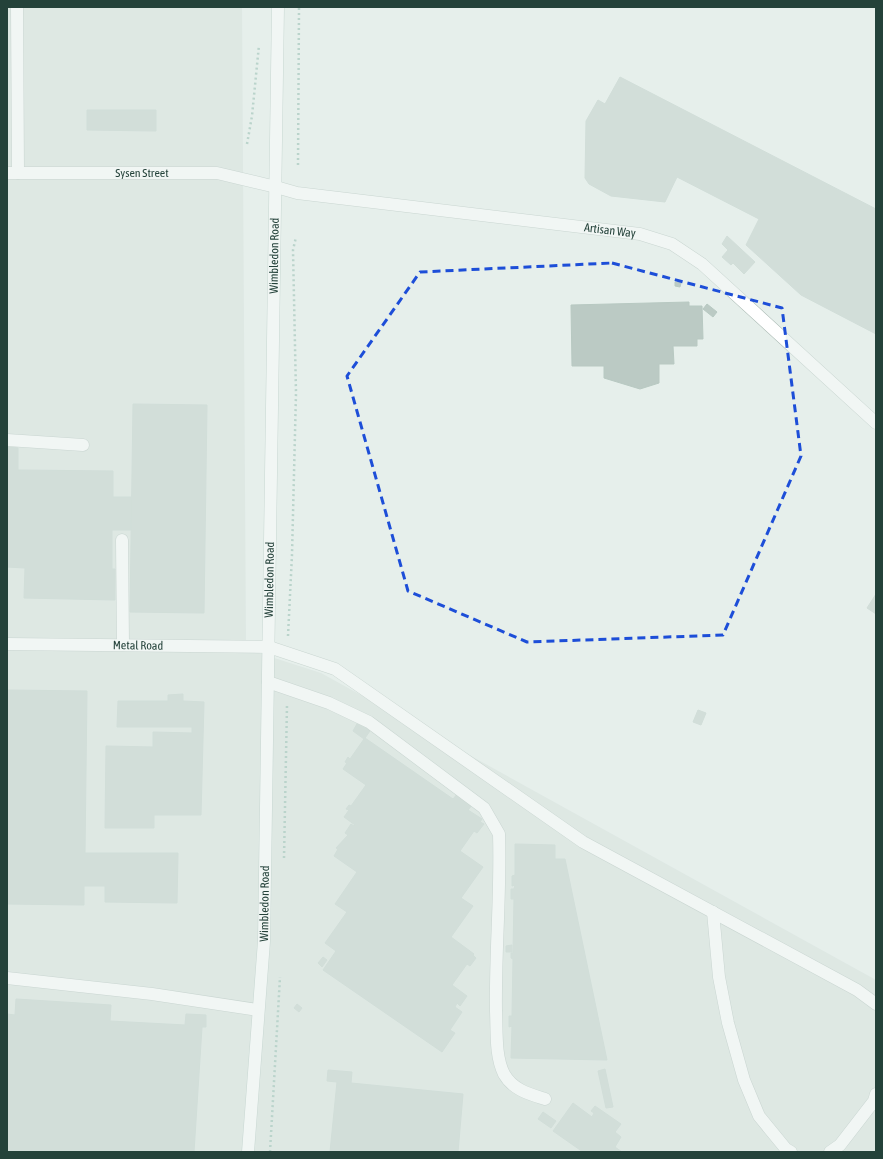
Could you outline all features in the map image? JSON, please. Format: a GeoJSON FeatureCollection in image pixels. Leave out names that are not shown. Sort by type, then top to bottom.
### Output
{"type":"FeatureCollection","features":[{"type":"Feature","properties":{"kind":"main road"},"geometry":{"type":"LineString","coordinates":[[13,173],[17,7]]}},
{"type":"Feature","properties":{"kind":"main road","name":"Wimbledon Road"},"geometry":{"type":"LineString","coordinates":[[248,1152],[264,941],[278,7]]}},
{"type":"Feature","properties":{"kind":"main road","name":"Sysen Street"},"geometry":{"type":"LineString","coordinates":[[13,173],[217,173],[276,188]]}},
{"type":"Feature","properties":{"kind":"main road","name":"Artisan Way"},"geometry":{"type":"LineString","coordinates":[[276,188],[313,195],[640,234],[672,244],[702,264],[876,423]]}},
{"type":"Feature","properties":{"kind":"main road"},"geometry":{"type":"LineString","coordinates":[[7,440],[83,445]]}},
{"type":"Feature","properties":{"kind":"main road"},"geometry":{"type":"LineString","coordinates":[[122,540],[123,645]]}},
{"type":"Feature","properties":{"kind":"main road","name":"Metal Road"},"geometry":{"type":"LineString","coordinates":[[7,644],[269,647],[335,669],[583,842],[857,990],[876,1004]]}},
{"type":"Feature","properties":{"kind":"main road"},"geometry":{"type":"LineString","coordinates":[[268,682],[329,703],[369,722],[484,808],[493,820],[500,834],[495,961],[497,1047],[500,1064],[512,1084],[523,1092],[545,1099]]}},
{"type":"Feature","properties":{"kind":"main road"},"geometry":{"type":"LineString","coordinates":[[713,912],[720,985],[728,1023],[744,1080],[759,1116],[786,1149],[791,1152]]}},
{"type":"Feature","properties":{"kind":"main road"},"geometry":{"type":"LineString","coordinates":[[7,978],[152,994],[258,1010]]}},
{"type":"Feature","properties":{"kind":"main road"},"geometry":{"type":"LineString","coordinates":[[830,1152],[840,1145],[874,1100],[876,1094]]}},
{"type":"Feature","properties":{"kind":"path"},"geometry":{"type":"LineString","coordinates":[[298,165],[299,7]]}},
{"type":"Feature","properties":{"kind":"path"},"geometry":{"type":"LineString","coordinates":[[247,144],[252,116],[260,38]]}},
{"type":"Feature","properties":{"kind":"path"},"geometry":{"type":"LineString","coordinates":[[288,620],[292,555],[296,393],[294,250],[296,237]]}},
{"type":"Feature","properties":{"kind":"highlighted area"},"geometry":{"type":"Polygon","coordinates":[[[612,263],[782,308],[801,456],[723,635],[527,642],[408,591],[347,376],[420,272],[612,263]]]}},
{"type":"Feature","properties":{"kind":"shaded area"},"geometry":{"type":"Polygon","coordinates":[[[7,7],[242,7],[246,649],[321,673],[876,980],[876,1152],[7,1152],[7,7]]]}},
{"type":"Feature","properties":{"kind":"building"},"geometry":{"type":"Polygon","coordinates":[[[620,77],[876,209],[876,334],[801,295],[746,245],[759,219],[677,177],[665,202],[611,196],[589,184],[585,178],[586,121],[598,100],[605,104],[620,77]]]}},
{"type":"Feature","properties":{"kind":"building"},"geometry":{"type":"Polygon","coordinates":[[[87,110],[156,110],[156,131],[87,130],[87,110]]]}},
{"type":"Feature","properties":{"kind":"building"},"geometry":{"type":"Polygon","coordinates":[[[727,236],[755,262],[744,274],[733,263],[731,265],[722,257],[728,250],[722,244],[727,236]]]}},
{"type":"Feature","properties":{"kind":"building"},"geometry":{"type":"Polygon","coordinates":[[[675,282],[681,283],[680,287],[675,286],[675,282]]]}},
{"type":"Feature","properties":{"kind":"building"},"geometry":{"type":"Polygon","coordinates":[[[689,302],[689,306],[702,306],[703,339],[697,339],[697,346],[673,346],[674,364],[659,364],[659,383],[640,389],[604,378],[604,366],[572,366],[571,305],[689,302]]]}},
{"type":"Feature","properties":{"kind":"building"},"geometry":{"type":"Polygon","coordinates":[[[707,304],[717,312],[713,317],[703,309],[707,304]]]}},
{"type":"Feature","properties":{"kind":"building"},"geometry":{"type":"Polygon","coordinates":[[[133,404],[207,405],[204,613],[130,612],[133,404]]]}},
{"type":"Feature","properties":{"kind":"building"},"geometry":{"type":"Polygon","coordinates":[[[7,447],[18,448],[18,470],[113,471],[113,497],[131,497],[131,530],[112,530],[112,569],[115,569],[115,600],[24,598],[25,568],[7,567],[7,447]]]}},
{"type":"Feature","properties":{"kind":"building"},"geometry":{"type":"Polygon","coordinates":[[[876,594],[876,614],[867,608],[876,594]]]}},
{"type":"Feature","properties":{"kind":"building"},"geometry":{"type":"Polygon","coordinates":[[[7,690],[87,691],[85,853],[178,853],[177,903],[105,902],[105,886],[84,886],[84,905],[7,904],[7,690]]]}},
{"type":"Feature","properties":{"kind":"building"},"geometry":{"type":"Polygon","coordinates":[[[183,694],[183,701],[204,702],[201,815],[154,815],[154,828],[105,828],[106,746],[153,747],[153,732],[192,733],[192,727],[117,727],[118,701],[168,701],[168,695],[183,694]]]}},
{"type":"Feature","properties":{"kind":"building"},"geometry":{"type":"Polygon","coordinates":[[[698,710],[706,713],[701,725],[693,722],[698,710]]]}},
{"type":"Feature","properties":{"kind":"building"},"geometry":{"type":"Polygon","coordinates":[[[358,722],[370,731],[365,738],[453,799],[458,793],[473,804],[468,810],[482,819],[480,822],[484,824],[477,833],[474,831],[460,851],[483,867],[461,898],[473,906],[451,937],[474,954],[473,955],[476,958],[470,966],[467,964],[452,985],[467,996],[460,1006],[457,1003],[455,1007],[462,1012],[450,1030],[455,1033],[442,1052],[323,970],[336,951],[325,943],[347,912],[335,904],[357,872],[334,856],[338,849],[336,848],[348,835],[345,833],[351,824],[354,826],[355,825],[344,817],[349,810],[346,809],[349,805],[351,806],[366,785],[343,769],[347,763],[345,762],[348,757],[350,759],[364,739],[353,731],[358,722]]]}},
{"type":"Feature","properties":{"kind":"building"},"geometry":{"type":"Polygon","coordinates":[[[515,844],[555,845],[555,859],[565,859],[607,1060],[511,1058],[512,1026],[509,1027],[509,1016],[512,1016],[513,959],[511,958],[511,953],[513,953],[514,899],[511,899],[511,889],[514,889],[515,885],[512,886],[512,876],[515,875],[515,844]]]}},
{"type":"Feature","properties":{"kind":"building"},"geometry":{"type":"Polygon","coordinates":[[[512,945],[512,952],[506,952],[506,946],[512,945]]]}},
{"type":"Feature","properties":{"kind":"building"},"geometry":{"type":"Polygon","coordinates":[[[323,957],[327,960],[322,967],[318,963],[323,957]]]}},
{"type":"Feature","properties":{"kind":"building"},"geometry":{"type":"Polygon","coordinates":[[[16,999],[111,1005],[110,1021],[185,1025],[186,1014],[206,1015],[206,1027],[202,1027],[194,1152],[7,1152],[7,1014],[15,1015],[16,999]]]}},
{"type":"Feature","properties":{"kind":"building"},"geometry":{"type":"Polygon","coordinates":[[[297,1004],[302,1008],[299,1012],[294,1008],[297,1004]]]}},
{"type":"Feature","properties":{"kind":"building"},"geometry":{"type":"Polygon","coordinates":[[[605,1069],[613,1107],[606,1108],[598,1071],[605,1069]]]}},
{"type":"Feature","properties":{"kind":"building"},"geometry":{"type":"Polygon","coordinates":[[[328,1070],[352,1072],[351,1083],[463,1094],[458,1152],[330,1152],[337,1082],[327,1081],[328,1070]]]}},
{"type":"Feature","properties":{"kind":"building"},"geometry":{"type":"Polygon","coordinates":[[[573,1103],[592,1117],[594,1113],[591,1111],[595,1106],[621,1124],[615,1132],[621,1137],[615,1147],[622,1152],[583,1152],[553,1131],[573,1103]]]}},
{"type":"Feature","properties":{"kind":"building"},"geometry":{"type":"Polygon","coordinates":[[[543,1112],[556,1121],[551,1128],[538,1119],[543,1112]]]}}]}
